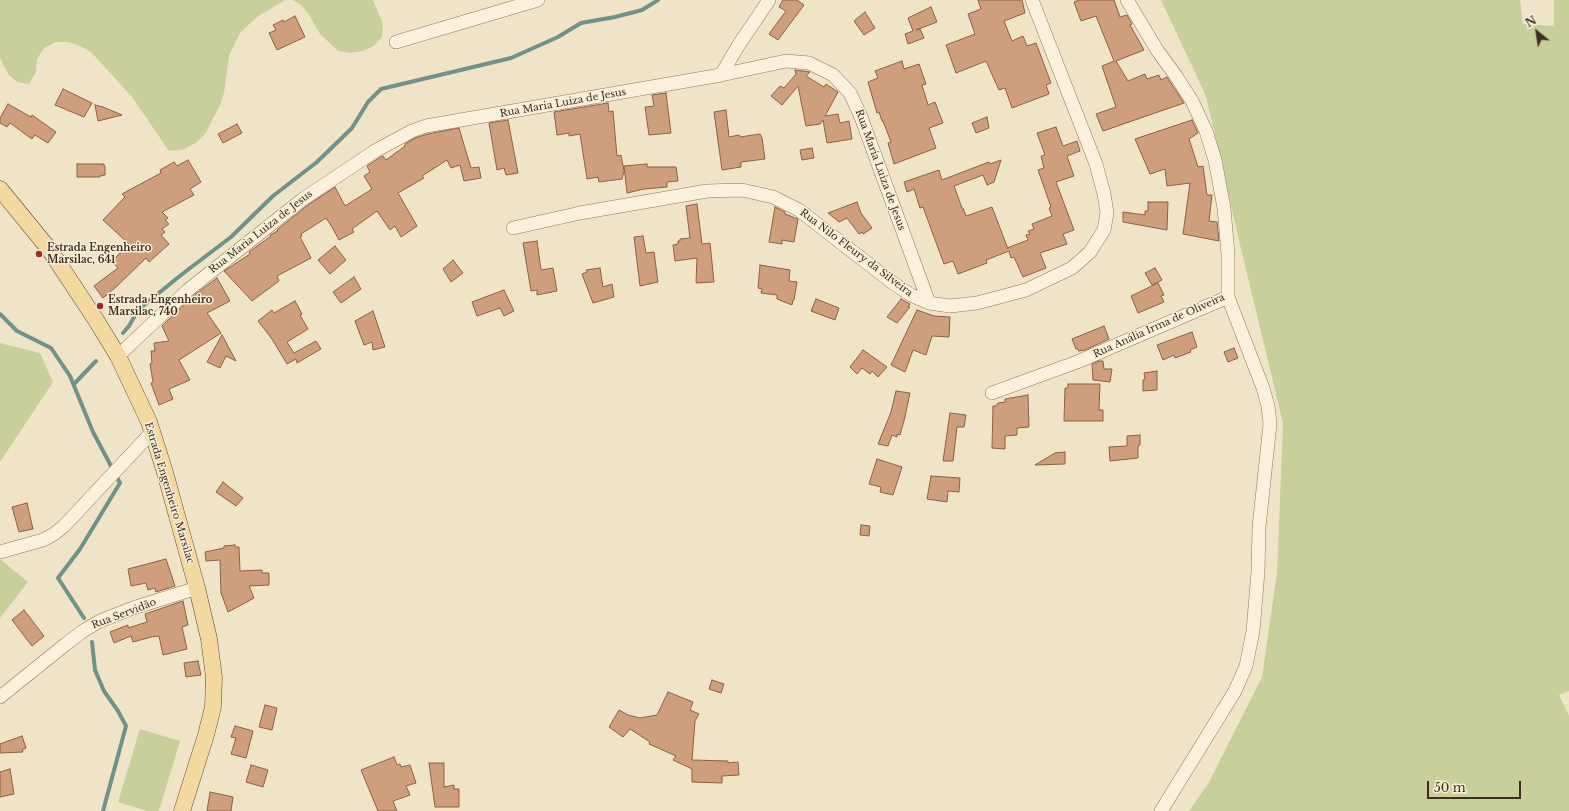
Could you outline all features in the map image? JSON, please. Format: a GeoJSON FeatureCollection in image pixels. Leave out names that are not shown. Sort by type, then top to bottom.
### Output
{"type":"FeatureCollection","features":[{"type":"Feature","properties":{"kind":"main road","name":"Estrada Engenheiro Marsilac"},"geometry":{"type":"LineString","coordinates":[[0,189],[49,249],[118,356],[149,422],[164,470],[197,588],[209,638],[214,678],[213,707],[206,735],[182,811]]}},
{"type":"Feature","properties":{"kind":"street"},"geometry":{"type":"LineString","coordinates":[[396,42],[538,0]]}},
{"type":"Feature","properties":{"kind":"street"},"geometry":{"type":"LineString","coordinates":[[721,75],[738,46],[769,0]]}},
{"type":"Feature","properties":{"kind":"street","name":"Rua Nilo Fleury da Silveira"},"geometry":{"type":"LineString","coordinates":[[513,228],[580,213],[707,191],[742,190],[773,197],[799,210],[893,283],[911,295],[929,303],[950,306],[977,303],[1026,290],[1072,268],[1090,252],[1104,230],[1107,213],[1104,194],[1096,164],[1032,0]]}},
{"type":"Feature","properties":{"kind":"street","name":"Rua Anália Irma de Oliveira"},"geometry":{"type":"LineString","coordinates":[[992,393],[1077,362],[1228,297],[1228,254],[1224,208],[1215,160],[1206,131],[1192,101],[1157,50],[1127,0]]}},
{"type":"Feature","properties":{"kind":"street","name":"Rua Maria Luiza de Jesus"},"geometry":{"type":"LineString","coordinates":[[118,356],[188,290],[303,199],[375,151],[412,131],[426,126],[721,75],[786,62],[809,63],[833,74],[850,93],[861,117],[929,303]]}},
{"type":"Feature","properties":{"kind":"street"},"geometry":{"type":"LineString","coordinates":[[1161,811],[1235,691],[1246,666],[1253,631],[1258,572],[1259,527],[1270,424],[1268,406],[1263,388],[1228,297]]}},
{"type":"Feature","properties":{"kind":"street"},"geometry":{"type":"LineString","coordinates":[[0,552],[43,540],[54,534],[64,526],[152,432]]}},
{"type":"Feature","properties":{"kind":"street","name":"Rua Servidão"},"geometry":{"type":"LineString","coordinates":[[0,696],[83,631],[100,621],[133,608],[197,588]]}},
{"type":"Feature","properties":{"kind":"green space"},"geometry":{"type":"Polygon","coordinates":[[[0,0],[285,0],[257,17],[240,33],[229,56],[224,93],[220,105],[205,134],[196,143],[182,150],[169,151],[132,97],[91,52],[80,46],[68,42],[56,42],[44,48],[37,59],[36,72],[29,84],[17,82],[8,74],[0,58],[0,0]]]}},
{"type":"Feature","properties":{"kind":"green space"},"geometry":{"type":"Polygon","coordinates":[[[292,0],[373,0],[383,24],[382,37],[374,46],[363,51],[350,53],[338,51],[320,34],[308,13],[300,4],[292,0]]]}},
{"type":"Feature","properties":{"kind":"green space"},"geometry":{"type":"Polygon","coordinates":[[[1161,0],[1520,0],[1523,24],[1554,26],[1554,0],[1569,0],[1569,691],[1559,695],[1569,716],[1569,811],[1189,811],[1208,784],[1262,677],[1277,572],[1283,423],[1206,96],[1161,0]]]}},
{"type":"Feature","properties":{"kind":"green space"},"geometry":{"type":"Polygon","coordinates":[[[0,343],[40,353],[53,382],[0,462],[0,343]]]}},
{"type":"Feature","properties":{"kind":"green space"},"geometry":{"type":"Polygon","coordinates":[[[0,559],[28,582],[0,618],[0,559]]]}},
{"type":"Feature","properties":{"kind":"green space"},"geometry":{"type":"Polygon","coordinates":[[[140,729],[180,741],[159,811],[147,811],[118,802],[140,729]]]}},
{"type":"Feature","properties":{"kind":"building"},"geometry":{"type":"Polygon","coordinates":[[[783,0],[797,0],[804,5],[778,40],[769,34],[786,11],[779,7],[783,0]]]}},
{"type":"Feature","properties":{"kind":"building"},"geometry":{"type":"Polygon","coordinates":[[[978,0],[1022,0],[1025,13],[1004,21],[1012,41],[1023,36],[1027,46],[1036,43],[1051,83],[1046,85],[1049,94],[1012,108],[1005,88],[999,90],[986,61],[956,73],[946,45],[975,34],[968,14],[981,9],[978,0]]]}},
{"type":"Feature","properties":{"kind":"building"},"geometry":{"type":"Polygon","coordinates":[[[1079,0],[1114,0],[1120,17],[1127,15],[1132,24],[1130,25],[1144,50],[1116,61],[1128,81],[1145,74],[1147,79],[1159,75],[1161,80],[1167,77],[1184,103],[1103,131],[1096,114],[1116,107],[1102,66],[1114,61],[1096,16],[1081,21],[1074,2],[1079,0]]]}},
{"type":"Feature","properties":{"kind":"building"},"geometry":{"type":"Polygon","coordinates":[[[931,7],[937,22],[916,30],[920,29],[924,38],[908,44],[905,34],[913,31],[908,18],[931,7]]]}},
{"type":"Feature","properties":{"kind":"building"},"geometry":{"type":"Polygon","coordinates":[[[865,12],[875,28],[864,35],[854,21],[865,12]]]}},
{"type":"Feature","properties":{"kind":"building"},"geometry":{"type":"Polygon","coordinates":[[[295,16],[305,37],[277,50],[269,33],[276,30],[273,25],[283,20],[284,22],[295,16]]]}},
{"type":"Feature","properties":{"kind":"building"},"geometry":{"type":"Polygon","coordinates":[[[902,61],[904,69],[919,64],[926,84],[922,85],[928,105],[935,102],[943,123],[929,128],[936,148],[894,164],[888,143],[891,142],[879,112],[877,113],[868,82],[878,78],[875,71],[902,61]]]}},
{"type":"Feature","properties":{"kind":"building"},"geometry":{"type":"Polygon","coordinates":[[[795,70],[810,72],[806,76],[824,87],[826,84],[838,92],[825,116],[838,114],[840,123],[849,121],[852,139],[827,143],[823,120],[820,124],[806,126],[798,86],[782,105],[771,96],[780,86],[784,88],[796,74],[795,70]]]}},
{"type":"Feature","properties":{"kind":"building"},"geometry":{"type":"Polygon","coordinates":[[[63,89],[92,103],[84,117],[55,105],[63,89]]]}},
{"type":"Feature","properties":{"kind":"building"},"geometry":{"type":"Polygon","coordinates":[[[666,93],[671,133],[649,135],[645,107],[654,106],[652,95],[666,93]]]}},
{"type":"Feature","properties":{"kind":"building"},"geometry":{"type":"Polygon","coordinates":[[[608,103],[609,112],[613,111],[617,156],[621,155],[624,171],[622,179],[599,182],[598,177],[587,179],[580,134],[569,136],[569,133],[557,135],[554,112],[608,103]]]}},
{"type":"Feature","properties":{"kind":"building"},"geometry":{"type":"Polygon","coordinates":[[[8,104],[31,117],[32,115],[56,132],[48,143],[35,135],[32,139],[10,123],[7,127],[0,123],[0,118],[8,104]]]}},
{"type":"Feature","properties":{"kind":"building"},"geometry":{"type":"Polygon","coordinates":[[[95,105],[103,107],[122,115],[98,121],[95,105]]]}},
{"type":"Feature","properties":{"kind":"building"},"geometry":{"type":"Polygon","coordinates":[[[726,110],[729,137],[760,134],[765,159],[741,162],[741,167],[722,170],[714,112],[726,110]]]}},
{"type":"Feature","properties":{"kind":"building"},"geometry":{"type":"Polygon","coordinates":[[[987,117],[989,128],[976,133],[972,123],[987,117]]]}},
{"type":"Feature","properties":{"kind":"building"},"geometry":{"type":"Polygon","coordinates":[[[508,120],[518,173],[506,175],[504,168],[497,170],[489,123],[508,120]]]}},
{"type":"Feature","properties":{"kind":"building"},"geometry":{"type":"Polygon","coordinates":[[[1192,120],[1198,133],[1189,139],[1198,167],[1203,166],[1207,195],[1212,195],[1209,221],[1217,222],[1219,241],[1183,234],[1190,183],[1167,186],[1165,169],[1150,174],[1135,139],[1192,120]]]}},
{"type":"Feature","properties":{"kind":"building"},"geometry":{"type":"Polygon","coordinates":[[[237,124],[242,133],[223,143],[218,134],[237,124]]]}},
{"type":"Feature","properties":{"kind":"building"},"geometry":{"type":"Polygon","coordinates":[[[1056,127],[1063,146],[1077,141],[1080,151],[1067,156],[1074,176],[1056,182],[1074,230],[1063,234],[1067,244],[1040,253],[1046,268],[1023,277],[1014,257],[1011,258],[1009,251],[986,260],[987,263],[958,274],[953,261],[944,264],[923,207],[920,208],[914,189],[907,192],[904,182],[939,170],[942,180],[989,162],[990,164],[1001,160],[994,182],[987,185],[983,175],[954,186],[966,216],[992,207],[1008,248],[1028,240],[1026,235],[1030,234],[1028,231],[1034,229],[1032,224],[1052,216],[1049,208],[1051,207],[1038,170],[1044,168],[1041,156],[1045,155],[1037,133],[1056,127]]]}},
{"type":"Feature","properties":{"kind":"building"},"geometry":{"type":"Polygon","coordinates":[[[459,128],[471,168],[479,167],[481,178],[464,181],[460,165],[451,168],[447,160],[422,176],[424,178],[398,193],[417,226],[401,237],[395,226],[390,230],[377,211],[352,229],[354,232],[339,240],[326,218],[301,234],[302,236],[300,237],[311,258],[277,276],[279,281],[252,301],[224,271],[250,254],[249,252],[271,236],[270,235],[278,231],[277,230],[308,205],[335,187],[345,206],[372,189],[364,176],[370,172],[367,166],[379,158],[383,156],[386,160],[405,146],[405,144],[415,138],[459,128]]]}},
{"type":"Feature","properties":{"kind":"building"},"geometry":{"type":"Polygon","coordinates":[[[812,148],[814,158],[802,160],[800,150],[812,148]]]}},
{"type":"Feature","properties":{"kind":"building"},"geometry":{"type":"Polygon","coordinates":[[[188,160],[201,182],[190,189],[194,195],[162,212],[168,218],[165,220],[169,224],[162,229],[165,232],[161,235],[169,244],[149,262],[146,258],[103,298],[94,286],[118,268],[112,261],[129,244],[103,220],[125,197],[122,194],[161,173],[160,170],[174,162],[177,166],[188,160]]]}},
{"type":"Feature","properties":{"kind":"building"},"geometry":{"type":"Polygon","coordinates":[[[77,164],[104,164],[105,175],[100,177],[77,177],[77,164]]]}},
{"type":"Feature","properties":{"kind":"building"},"geometry":{"type":"Polygon","coordinates":[[[647,164],[647,167],[676,167],[678,181],[667,182],[667,187],[644,189],[627,193],[624,166],[647,164]]]}},
{"type":"Feature","properties":{"kind":"building"},"geometry":{"type":"Polygon","coordinates":[[[857,202],[861,213],[872,228],[863,234],[862,232],[859,234],[847,218],[839,222],[828,213],[857,202]]]}},
{"type":"Feature","properties":{"kind":"building"},"geometry":{"type":"Polygon","coordinates":[[[1148,202],[1168,202],[1167,230],[1123,222],[1123,212],[1145,215],[1145,211],[1148,211],[1148,202]]]}},
{"type":"Feature","properties":{"kind":"building"},"geometry":{"type":"Polygon","coordinates":[[[697,204],[702,244],[710,243],[714,282],[696,283],[697,258],[675,261],[673,245],[678,244],[680,239],[690,238],[686,206],[697,204]]]}},
{"type":"Feature","properties":{"kind":"building"},"geometry":{"type":"Polygon","coordinates":[[[775,207],[785,212],[785,214],[798,219],[794,242],[782,240],[782,244],[769,242],[775,207]]]}},
{"type":"Feature","properties":{"kind":"building"},"geometry":{"type":"Polygon","coordinates":[[[643,236],[646,253],[654,252],[658,282],[640,286],[634,237],[643,236]]]}},
{"type":"Feature","properties":{"kind":"building"},"geometry":{"type":"Polygon","coordinates":[[[537,241],[541,270],[553,268],[557,291],[537,295],[537,290],[531,291],[523,243],[537,241]]]}},
{"type":"Feature","properties":{"kind":"building"},"geometry":{"type":"Polygon","coordinates":[[[335,246],[346,260],[330,274],[318,260],[335,246]]]}},
{"type":"Feature","properties":{"kind":"building"},"geometry":{"type":"Polygon","coordinates":[[[453,260],[463,273],[451,282],[443,269],[453,260]]]}},
{"type":"Feature","properties":{"kind":"building"},"geometry":{"type":"Polygon","coordinates":[[[760,265],[790,270],[789,281],[797,282],[792,305],[777,299],[777,295],[761,293],[762,289],[758,288],[760,265]]]}},
{"type":"Feature","properties":{"kind":"building"},"geometry":{"type":"Polygon","coordinates":[[[600,268],[603,287],[612,284],[614,297],[593,303],[582,274],[587,272],[586,270],[600,268]]]}},
{"type":"Feature","properties":{"kind":"building"},"geometry":{"type":"Polygon","coordinates":[[[1155,268],[1162,280],[1152,285],[1145,273],[1155,268]]]}},
{"type":"Feature","properties":{"kind":"building"},"geometry":{"type":"Polygon","coordinates":[[[354,277],[361,289],[341,303],[333,292],[354,277]]]}},
{"type":"Feature","properties":{"kind":"building"},"geometry":{"type":"Polygon","coordinates":[[[217,278],[230,301],[207,313],[221,333],[179,360],[190,380],[169,389],[173,399],[159,405],[151,383],[153,382],[150,364],[152,363],[151,351],[155,351],[154,343],[169,341],[162,326],[193,296],[217,278]]]}},
{"type":"Feature","properties":{"kind":"building"},"geometry":{"type":"Polygon","coordinates":[[[1158,283],[1164,295],[1161,296],[1164,302],[1138,313],[1131,296],[1158,283]]]}},
{"type":"Feature","properties":{"kind":"building"},"geometry":{"type":"Polygon","coordinates":[[[504,290],[514,311],[504,316],[500,308],[477,316],[472,302],[504,290]]]}},
{"type":"Feature","properties":{"kind":"building"},"geometry":{"type":"Polygon","coordinates":[[[816,299],[839,308],[835,320],[811,311],[816,299]]]}},
{"type":"Feature","properties":{"kind":"building"},"geometry":{"type":"Polygon","coordinates":[[[901,299],[910,304],[908,307],[910,307],[897,323],[887,317],[901,299]]]}},
{"type":"Feature","properties":{"kind":"building"},"geometry":{"type":"Polygon","coordinates":[[[295,301],[302,314],[300,315],[308,329],[287,342],[294,353],[316,341],[321,349],[297,363],[296,359],[287,364],[272,339],[258,321],[272,310],[274,313],[295,301]]]}},
{"type":"Feature","properties":{"kind":"building"},"geometry":{"type":"Polygon","coordinates":[[[917,310],[934,316],[950,317],[949,337],[932,336],[926,355],[913,350],[905,372],[891,365],[917,310]]]}},
{"type":"Feature","properties":{"kind":"building"},"geometry":{"type":"Polygon","coordinates":[[[373,311],[385,347],[373,350],[372,342],[364,345],[355,321],[373,311]]]}},
{"type":"Feature","properties":{"kind":"building"},"geometry":{"type":"Polygon","coordinates":[[[1104,326],[1109,339],[1085,350],[1079,351],[1076,349],[1072,339],[1104,326]]]}},
{"type":"Feature","properties":{"kind":"building"},"geometry":{"type":"Polygon","coordinates":[[[1192,332],[1197,347],[1190,350],[1191,352],[1175,358],[1174,355],[1163,360],[1157,345],[1192,332]]]}},
{"type":"Feature","properties":{"kind":"building"},"geometry":{"type":"Polygon","coordinates":[[[222,335],[236,361],[226,356],[220,368],[207,362],[222,335]]]}},
{"type":"Feature","properties":{"kind":"building"},"geometry":{"type":"Polygon","coordinates":[[[1234,348],[1238,358],[1228,362],[1224,352],[1234,348]]]}},
{"type":"Feature","properties":{"kind":"building"},"geometry":{"type":"Polygon","coordinates":[[[863,350],[887,367],[878,377],[872,371],[870,374],[862,368],[857,374],[850,367],[863,350]]]}},
{"type":"Feature","properties":{"kind":"building"},"geometry":{"type":"Polygon","coordinates":[[[1103,361],[1104,369],[1112,369],[1110,382],[1093,380],[1092,364],[1103,361]]]}},
{"type":"Feature","properties":{"kind":"building"},"geometry":{"type":"Polygon","coordinates":[[[1157,371],[1157,390],[1143,391],[1143,380],[1145,379],[1144,373],[1157,371]]]}},
{"type":"Feature","properties":{"kind":"building"},"geometry":{"type":"Polygon","coordinates":[[[1068,384],[1100,384],[1099,410],[1103,410],[1103,421],[1064,421],[1065,388],[1068,388],[1068,384]]]}},
{"type":"Feature","properties":{"kind":"building"},"geometry":{"type":"Polygon","coordinates":[[[896,391],[910,393],[900,435],[897,434],[897,437],[892,435],[888,446],[878,444],[891,412],[896,391]]]}},
{"type":"Feature","properties":{"kind":"building"},"geometry":{"type":"Polygon","coordinates":[[[1028,395],[1029,427],[1017,428],[1017,435],[1005,436],[1005,449],[992,448],[993,406],[996,406],[998,403],[1005,402],[1005,399],[1028,395]]]}},
{"type":"Feature","properties":{"kind":"building"},"geometry":{"type":"Polygon","coordinates":[[[950,413],[966,415],[964,427],[957,427],[953,461],[943,461],[950,413]]]}},
{"type":"Feature","properties":{"kind":"building"},"geometry":{"type":"Polygon","coordinates":[[[1140,435],[1138,458],[1110,461],[1109,447],[1127,446],[1127,436],[1140,435]]]}},
{"type":"Feature","properties":{"kind":"building"},"geometry":{"type":"Polygon","coordinates":[[[1065,452],[1065,464],[1035,465],[1055,453],[1065,452]]]}},
{"type":"Feature","properties":{"kind":"building"},"geometry":{"type":"Polygon","coordinates":[[[877,459],[902,467],[893,495],[880,492],[881,487],[869,484],[877,459]]]}},
{"type":"Feature","properties":{"kind":"building"},"geometry":{"type":"Polygon","coordinates":[[[931,476],[960,478],[959,492],[948,491],[947,502],[927,499],[931,476]]]}},
{"type":"Feature","properties":{"kind":"building"},"geometry":{"type":"Polygon","coordinates":[[[223,482],[243,498],[236,506],[216,492],[223,482]]]}},
{"type":"Feature","properties":{"kind":"building"},"geometry":{"type":"Polygon","coordinates":[[[27,503],[33,529],[19,532],[12,507],[27,503]]]}},
{"type":"Feature","properties":{"kind":"building"},"geometry":{"type":"Polygon","coordinates":[[[861,525],[870,526],[869,536],[860,535],[861,525]]]}},
{"type":"Feature","properties":{"kind":"building"},"geometry":{"type":"Polygon","coordinates":[[[235,545],[235,547],[239,547],[240,571],[262,570],[262,573],[269,573],[269,585],[249,586],[254,598],[228,612],[221,593],[220,560],[206,561],[205,552],[224,548],[224,546],[235,545]]]}},
{"type":"Feature","properties":{"kind":"building"},"geometry":{"type":"Polygon","coordinates":[[[166,559],[175,586],[156,592],[155,588],[148,590],[146,583],[131,586],[128,569],[166,559]]]}},
{"type":"Feature","properties":{"kind":"building"},"geometry":{"type":"Polygon","coordinates":[[[183,601],[188,625],[182,627],[187,649],[163,655],[159,636],[133,642],[131,636],[114,643],[110,632],[128,625],[128,628],[147,622],[145,614],[183,601]]]}},
{"type":"Feature","properties":{"kind":"building"},"geometry":{"type":"Polygon","coordinates":[[[24,610],[44,636],[32,646],[12,620],[24,610]]]}},
{"type":"Feature","properties":{"kind":"building"},"geometry":{"type":"Polygon","coordinates":[[[198,661],[201,675],[186,677],[184,663],[198,661]]]}},
{"type":"Feature","properties":{"kind":"building"},"geometry":{"type":"Polygon","coordinates":[[[712,680],[724,684],[721,693],[709,689],[712,680]]]}},
{"type":"Feature","properties":{"kind":"building"},"geometry":{"type":"Polygon","coordinates":[[[668,692],[693,702],[690,710],[699,714],[695,721],[692,760],[728,761],[728,763],[738,762],[739,775],[722,776],[722,783],[692,782],[692,769],[673,760],[676,756],[649,744],[650,742],[630,729],[623,737],[609,727],[619,710],[628,715],[640,718],[657,715],[668,692]]]}},
{"type":"Feature","properties":{"kind":"building"},"geometry":{"type":"Polygon","coordinates":[[[265,705],[277,708],[272,730],[259,727],[265,705]]]}},
{"type":"Feature","properties":{"kind":"building"},"geometry":{"type":"Polygon","coordinates":[[[235,726],[253,731],[246,758],[231,754],[236,738],[231,737],[235,726]]]}},
{"type":"Feature","properties":{"kind":"building"},"geometry":{"type":"Polygon","coordinates":[[[22,736],[26,748],[22,750],[23,752],[0,753],[0,744],[22,736]]]}},
{"type":"Feature","properties":{"kind":"building"},"geometry":{"type":"Polygon","coordinates":[[[394,757],[397,765],[400,764],[401,767],[410,765],[416,783],[406,786],[410,795],[393,801],[397,811],[378,811],[361,770],[394,757]]]}},
{"type":"Feature","properties":{"kind":"building"},"geometry":{"type":"Polygon","coordinates":[[[429,763],[444,763],[444,787],[454,785],[454,789],[459,789],[459,807],[435,807],[429,763]]]}},
{"type":"Feature","properties":{"kind":"building"},"geometry":{"type":"Polygon","coordinates":[[[251,765],[268,770],[263,787],[246,782],[251,765]]]}},
{"type":"Feature","properties":{"kind":"building"},"geometry":{"type":"Polygon","coordinates":[[[10,769],[14,794],[0,797],[0,772],[10,769]]]}},
{"type":"Feature","properties":{"kind":"building"},"geometry":{"type":"Polygon","coordinates":[[[210,792],[233,797],[231,811],[207,811],[210,792]]]}},
{"type":"Feature","properties":{"kind":"waterway"},"geometry":{"type":"LineString","coordinates":[[123,333],[129,326],[138,310],[231,237],[273,196],[317,162],[352,128],[368,102],[381,89],[511,58],[558,37],[581,23],[615,17],[642,10],[658,0]]}},
{"type":"Feature","properties":{"kind":"waterway"},"geometry":{"type":"LineString","coordinates":[[0,314],[17,331],[51,348],[70,376],[93,432],[120,483],[80,549],[58,578],[84,618]]}},
{"type":"Feature","properties":{"kind":"waterway"},"geometry":{"type":"LineString","coordinates":[[74,384],[96,361]]}},
{"type":"Feature","properties":{"kind":"waterway"},"geometry":{"type":"LineString","coordinates":[[92,642],[95,670],[104,691],[118,711],[126,726],[103,811]]}},
{"type":"Feature","properties":{"kind":"place","name":"Estrada Engenheiro Marsilac, 641"},"geometry":{"type":"Point","coordinates":[39,254]}},
{"type":"Feature","properties":{"kind":"place","name":"Estrada Engenheiro Marsilac, 740"},"geometry":{"type":"Point","coordinates":[100,306]}}]}
